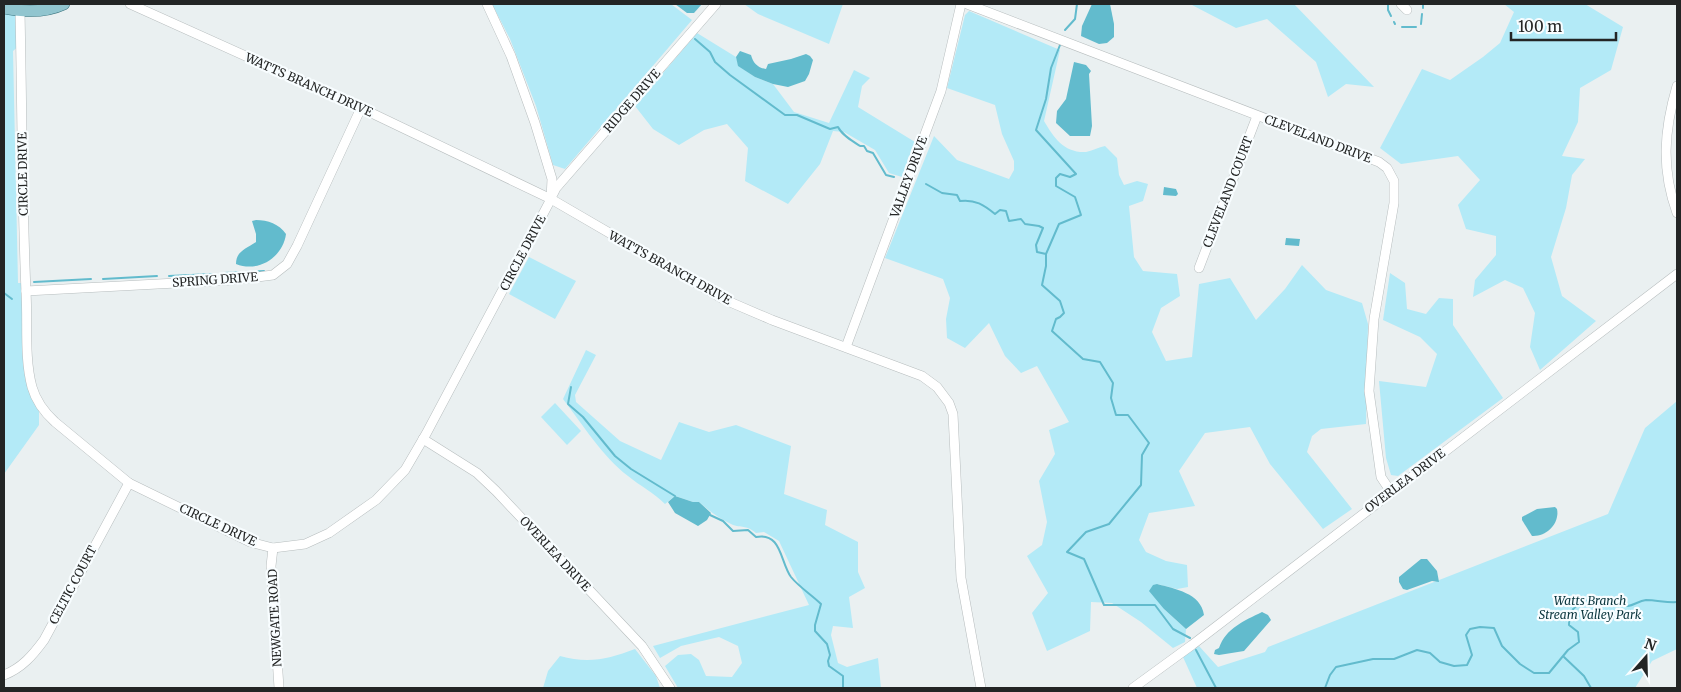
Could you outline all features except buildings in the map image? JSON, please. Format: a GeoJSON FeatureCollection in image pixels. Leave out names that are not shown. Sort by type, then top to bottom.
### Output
{"type":"FeatureCollection","features":[{"type":"Feature","properties":{"kind":"main road"},"geometry":{"type":"LineString","coordinates":[[4,8],[20,11],[40,11],[64,4]]}},
{"type":"Feature","properties":{"kind":"street","name":"WATTS BRANCH DRIVE"},"geometry":{"type":"LineString","coordinates":[[130,4],[361,108],[551,199],[723,299],[772,320],[922,376],[937,387],[949,403],[953,414],[957,530],[961,578],[981,688]]}},
{"type":"Feature","properties":{"kind":"street","name":"CIRCLE DRIVE"},"geometry":{"type":"LineString","coordinates":[[20,11],[24,267],[29,370],[38,403],[55,422],[129,482],[250,542],[273,548],[305,544],[329,534],[376,500],[405,470],[551,199],[552,179],[536,123],[511,56],[487,4]]}},
{"type":"Feature","properties":{"kind":"street","name":"RIDGE DRIVE"},"geometry":{"type":"LineString","coordinates":[[551,199],[556,188],[716,4]]}},
{"type":"Feature","properties":{"kind":"street","name":"VALLEY DRIVE"},"geometry":{"type":"LineString","coordinates":[[846,347],[941,91],[961,4]]}},
{"type":"Feature","properties":{"kind":"street","name":"CLEVELAND DRIVE"},"geometry":{"type":"LineString","coordinates":[[967,4],[1379,162],[1387,168],[1394,181],[1394,203],[1374,319],[1369,391],[1381,477],[1391,492]]}},
{"type":"Feature","properties":{"kind":"street"},"geometry":{"type":"LineString","coordinates":[[1677,86],[1670,109],[1666,134],[1666,161],[1672,200],[1677,213]]}},
{"type":"Feature","properties":{"kind":"street","name":"SPRING DRIVE"},"geometry":{"type":"LineString","coordinates":[[26,291],[233,280],[273,275],[287,264],[297,246],[361,108]]}},
{"type":"Feature","properties":{"kind":"street","name":"CLEVELAND COURT"},"geometry":{"type":"LineString","coordinates":[[1200,268],[1258,116]]}},
{"type":"Feature","properties":{"kind":"street","name":"OVERLEA DRIVE"},"geometry":{"type":"LineString","coordinates":[[1133,688],[1677,274]]}},
{"type":"Feature","properties":{"kind":"street","name":"OVERLEA DRIVE"},"geometry":{"type":"LineString","coordinates":[[423,439],[463,462],[483,478],[642,646],[670,688]]}},
{"type":"Feature","properties":{"kind":"street","name":"CELTIC COURT"},"geometry":{"type":"LineString","coordinates":[[4,675],[23,665],[34,655],[44,640],[129,482]]}},
{"type":"Feature","properties":{"kind":"street","name":"NEWGATE ROAD"},"geometry":{"type":"LineString","coordinates":[[273,548],[272,566],[279,688]]}},
{"type":"Feature","properties":{"kind":"green space"},"geometry":{"type":"Polygon","coordinates":[[[492,4],[671,4],[692,20],[565,169],[553,165],[536,106],[510,39],[492,4]]]}},
{"type":"Feature","properties":{"kind":"green space"},"geometry":{"type":"Polygon","coordinates":[[[744,4],[843,4],[829,44],[758,14],[744,4]]]}},
{"type":"Feature","properties":{"kind":"green space"},"geometry":{"type":"Polygon","coordinates":[[[1192,4],[1294,4],[1374,87],[1346,84],[1328,97],[1316,62],[1267,19],[1236,28],[1192,4]]]}},
{"type":"Feature","properties":{"kind":"green space"},"geometry":{"type":"Polygon","coordinates":[[[1504,4],[1585,4],[1623,27],[1611,70],[1580,88],[1578,122],[1562,156],[1585,159],[1572,175],[1566,208],[1551,257],[1562,296],[1596,321],[1540,370],[1530,347],[1535,313],[1523,288],[1505,280],[1473,297],[1475,280],[1496,255],[1496,236],[1466,229],[1458,205],[1480,180],[1458,156],[1401,164],[1380,148],[1422,69],[1450,80],[1500,43],[1514,12],[1504,4]]]}},
{"type":"Feature","properties":{"kind":"green space"},"geometry":{"type":"Polygon","coordinates":[[[4,8],[20,11],[21,44],[13,51],[18,283],[25,283],[29,371],[39,403],[39,425],[4,474],[4,8]]]}},
{"type":"Feature","properties":{"kind":"green space"},"geometry":{"type":"Polygon","coordinates":[[[969,11],[1060,50],[1044,121],[1056,139],[1072,150],[1086,152],[1105,146],[1117,158],[1119,175],[1124,185],[1137,181],[1148,184],[1143,201],[1129,206],[1134,257],[1143,271],[1177,274],[1180,296],[1161,308],[1152,332],[1166,361],[1192,357],[1199,284],[1230,278],[1256,320],[1285,289],[1302,265],[1326,290],[1362,303],[1368,324],[1366,424],[1321,429],[1312,436],[1307,452],[1352,509],[1323,529],[1270,464],[1250,427],[1205,433],[1179,471],[1195,506],[1149,513],[1139,540],[1146,552],[1166,561],[1187,565],[1188,587],[1177,589],[1157,584],[1164,609],[1186,629],[1185,642],[1173,648],[1141,622],[1112,603],[1091,602],[1090,631],[1047,651],[1032,613],[1048,593],[1027,556],[1042,545],[1047,522],[1039,481],[1055,454],[1049,430],[1069,422],[1037,366],[1021,373],[1005,356],[989,323],[965,348],[947,338],[946,319],[950,298],[943,279],[885,258],[934,136],[957,160],[1009,179],[1014,170],[1014,161],[1002,134],[995,105],[947,88],[965,15],[969,11]]]}},
{"type":"Feature","properties":{"kind":"green space"},"geometry":{"type":"Polygon","coordinates":[[[697,33],[736,57],[739,66],[755,77],[773,84],[794,112],[829,123],[854,70],[870,78],[862,86],[858,107],[915,142],[902,177],[889,173],[875,150],[844,132],[833,131],[820,164],[788,204],[745,181],[748,148],[727,124],[704,130],[679,145],[653,129],[635,106],[697,33]]]}},
{"type":"Feature","properties":{"kind":"green space"},"geometry":{"type":"Polygon","coordinates":[[[529,257],[576,281],[555,319],[509,294],[529,257]]]}},
{"type":"Feature","properties":{"kind":"green space"},"geometry":{"type":"Polygon","coordinates":[[[1390,273],[1405,283],[1407,309],[1426,314],[1439,298],[1453,299],[1453,325],[1503,398],[1398,476],[1391,475],[1386,458],[1379,381],[1426,387],[1437,354],[1420,337],[1383,320],[1390,273]]]}},
{"type":"Feature","properties":{"kind":"green space"},"geometry":{"type":"Polygon","coordinates":[[[586,350],[596,355],[575,395],[576,402],[620,441],[661,460],[679,422],[709,432],[736,425],[791,446],[784,494],[827,510],[825,525],[858,542],[858,572],[865,588],[849,597],[853,628],[833,626],[831,635],[838,663],[847,667],[878,658],[881,688],[678,688],[665,666],[678,655],[691,654],[699,660],[706,676],[732,677],[742,663],[738,646],[719,637],[681,646],[660,658],[653,646],[809,605],[779,541],[764,532],[756,533],[753,530],[733,525],[715,515],[699,502],[675,496],[665,504],[633,480],[601,450],[563,399],[586,350]]]}},
{"type":"Feature","properties":{"kind":"green space","name":"Watts Branch Stream Valley Park"},"geometry":{"type":"Polygon","coordinates":[[[1677,401],[1677,649],[1652,661],[1635,688],[1197,688],[1183,657],[1199,646],[1218,667],[1265,652],[1268,647],[1608,514],[1645,428],[1677,401]]]}},
{"type":"Feature","properties":{"kind":"green space"},"geometry":{"type":"Polygon","coordinates":[[[555,403],[581,431],[567,445],[541,417],[555,403]]]}},
{"type":"Feature","properties":{"kind":"green space"},"geometry":{"type":"Polygon","coordinates":[[[635,649],[656,676],[660,688],[543,688],[548,671],[560,656],[589,660],[635,649]]]}},
{"type":"Feature","properties":{"kind":"shaded area"},"geometry":{"type":"Polygon","coordinates":[[[675,4],[702,4],[694,13],[687,13],[675,4]]]}},
{"type":"Feature","properties":{"kind":"shaded area"},"geometry":{"type":"Polygon","coordinates":[[[1092,4],[1110,4],[1114,24],[1114,37],[1107,43],[1099,44],[1081,36],[1082,26],[1092,4]]]}},
{"type":"Feature","properties":{"kind":"shaded area"},"geometry":{"type":"Polygon","coordinates":[[[740,51],[751,55],[756,65],[766,69],[768,64],[806,54],[813,60],[805,81],[788,87],[755,77],[738,66],[736,57],[740,51]]]}},
{"type":"Feature","properties":{"kind":"shaded area"},"geometry":{"type":"Polygon","coordinates":[[[1074,62],[1086,65],[1091,71],[1089,74],[1092,126],[1090,136],[1070,136],[1056,123],[1057,111],[1066,99],[1074,62]]]}},
{"type":"Feature","properties":{"kind":"shaded area"},"geometry":{"type":"Polygon","coordinates":[[[1164,187],[1176,189],[1178,194],[1176,196],[1163,195],[1164,187]]]}},
{"type":"Feature","properties":{"kind":"shaded area"},"geometry":{"type":"Polygon","coordinates":[[[256,220],[277,225],[286,234],[284,242],[275,256],[261,265],[245,266],[236,264],[240,253],[256,242],[252,221],[256,220]]]}},
{"type":"Feature","properties":{"kind":"shaded area"},"geometry":{"type":"Polygon","coordinates":[[[1286,238],[1300,239],[1299,246],[1285,245],[1286,238]]]}},
{"type":"Feature","properties":{"kind":"shaded area"},"geometry":{"type":"Polygon","coordinates":[[[675,496],[699,502],[711,513],[707,520],[698,526],[675,513],[668,502],[675,496]]]}},
{"type":"Feature","properties":{"kind":"shaded area"},"geometry":{"type":"Polygon","coordinates":[[[1555,507],[1557,515],[1551,529],[1537,536],[1532,536],[1522,517],[1537,509],[1555,507]]]}},
{"type":"Feature","properties":{"kind":"shaded area"},"geometry":{"type":"Polygon","coordinates":[[[1421,559],[1427,559],[1437,571],[1439,582],[1432,581],[1407,590],[1403,589],[1399,582],[1399,577],[1421,559]]]}},
{"type":"Feature","properties":{"kind":"shaded area"},"geometry":{"type":"Polygon","coordinates":[[[1157,584],[1179,590],[1193,597],[1202,608],[1204,615],[1186,629],[1164,609],[1149,591],[1153,585],[1157,584]]]}},
{"type":"Feature","properties":{"kind":"shaded area"},"geometry":{"type":"Polygon","coordinates":[[[1262,612],[1268,615],[1271,620],[1244,651],[1214,654],[1231,630],[1262,612]]]}},
{"type":"Feature","properties":{"kind":"waterway"},"geometry":{"type":"LineString","coordinates":[[1065,30],[1075,19],[1077,4]]}},
{"type":"Feature","properties":{"kind":"waterway"},"geometry":{"type":"LineString","coordinates":[[1388,4],[1391,16]]}},
{"type":"Feature","properties":{"kind":"waterway"},"geometry":{"type":"LineString","coordinates":[[1421,24],[1422,14]]}},
{"type":"Feature","properties":{"kind":"waterway"},"geometry":{"type":"LineString","coordinates":[[1402,27],[1416,27]]}},
{"type":"Feature","properties":{"kind":"waterway"},"geometry":{"type":"LineString","coordinates":[[695,39],[710,52],[715,62],[730,75],[785,115],[797,115],[830,129],[838,127],[848,138],[873,153],[886,175],[894,177]]}},
{"type":"Feature","properties":{"kind":"waterway"},"geometry":{"type":"LineString","coordinates":[[1060,45],[1051,68],[1046,99],[1036,130],[1076,174],[1070,177],[1060,174],[1056,178],[1056,186],[1075,197],[1081,215],[1059,224],[1046,254],[1046,266],[1042,285],[1060,301],[1064,313],[1056,319],[1052,331],[1083,359],[1100,362],[1113,383],[1111,398],[1116,415],[1128,415],[1149,443],[1142,455],[1141,485],[1109,524],[1086,532],[1067,552],[1084,559],[1104,605],[1155,605],[1173,629],[1190,638]]}},
{"type":"Feature","properties":{"kind":"waterway"},"geometry":{"type":"LineString","coordinates":[[926,184],[942,193],[957,195],[960,201],[979,203],[995,214],[1000,210],[1006,211],[1009,221],[1021,219],[1025,224],[1043,228],[1036,245],[1037,252],[1046,254]]}},
{"type":"Feature","properties":{"kind":"waterway"},"geometry":{"type":"LineString","coordinates":[[224,273],[264,271]]}},
{"type":"Feature","properties":{"kind":"waterway"},"geometry":{"type":"LineString","coordinates":[[169,276],[213,274]]}},
{"type":"Feature","properties":{"kind":"waterway"},"geometry":{"type":"LineString","coordinates":[[103,279],[157,276]]}},
{"type":"Feature","properties":{"kind":"waterway"},"geometry":{"type":"LineString","coordinates":[[34,282],[91,279]]}},
{"type":"Feature","properties":{"kind":"waterway"},"geometry":{"type":"LineString","coordinates":[[4,293],[12,299]]}},
{"type":"Feature","properties":{"kind":"waterway"},"geometry":{"type":"LineString","coordinates":[[571,387],[568,404],[583,417],[615,456],[631,469],[675,496]]}},
{"type":"Feature","properties":{"kind":"waterway"},"geometry":{"type":"LineString","coordinates":[[710,515],[723,521],[733,531],[748,530],[756,537],[771,539],[776,544],[791,577],[821,604],[815,631],[827,644],[830,655],[829,666],[843,676],[843,688]]}},
{"type":"Feature","properties":{"kind":"waterway"},"geometry":{"type":"LineString","coordinates":[[1325,688],[1330,675],[1336,667],[1373,659],[1394,659],[1417,650],[1430,653],[1440,662],[1454,666],[1467,665],[1472,655],[1466,635],[1470,629],[1480,627],[1494,628],[1502,646],[1520,664],[1534,673],[1549,673],[1568,650],[1579,642],[1578,632],[1569,625],[1569,621],[1573,610],[1581,603],[1595,598],[1621,606],[1628,606],[1646,600],[1677,602]]}},
{"type":"Feature","properties":{"kind":"waterway"},"geometry":{"type":"LineString","coordinates":[[1196,650],[1216,688]]}},
{"type":"Feature","properties":{"kind":"waterway"},"geometry":{"type":"LineString","coordinates":[[1564,657],[1584,676],[1591,688]]}}]}
